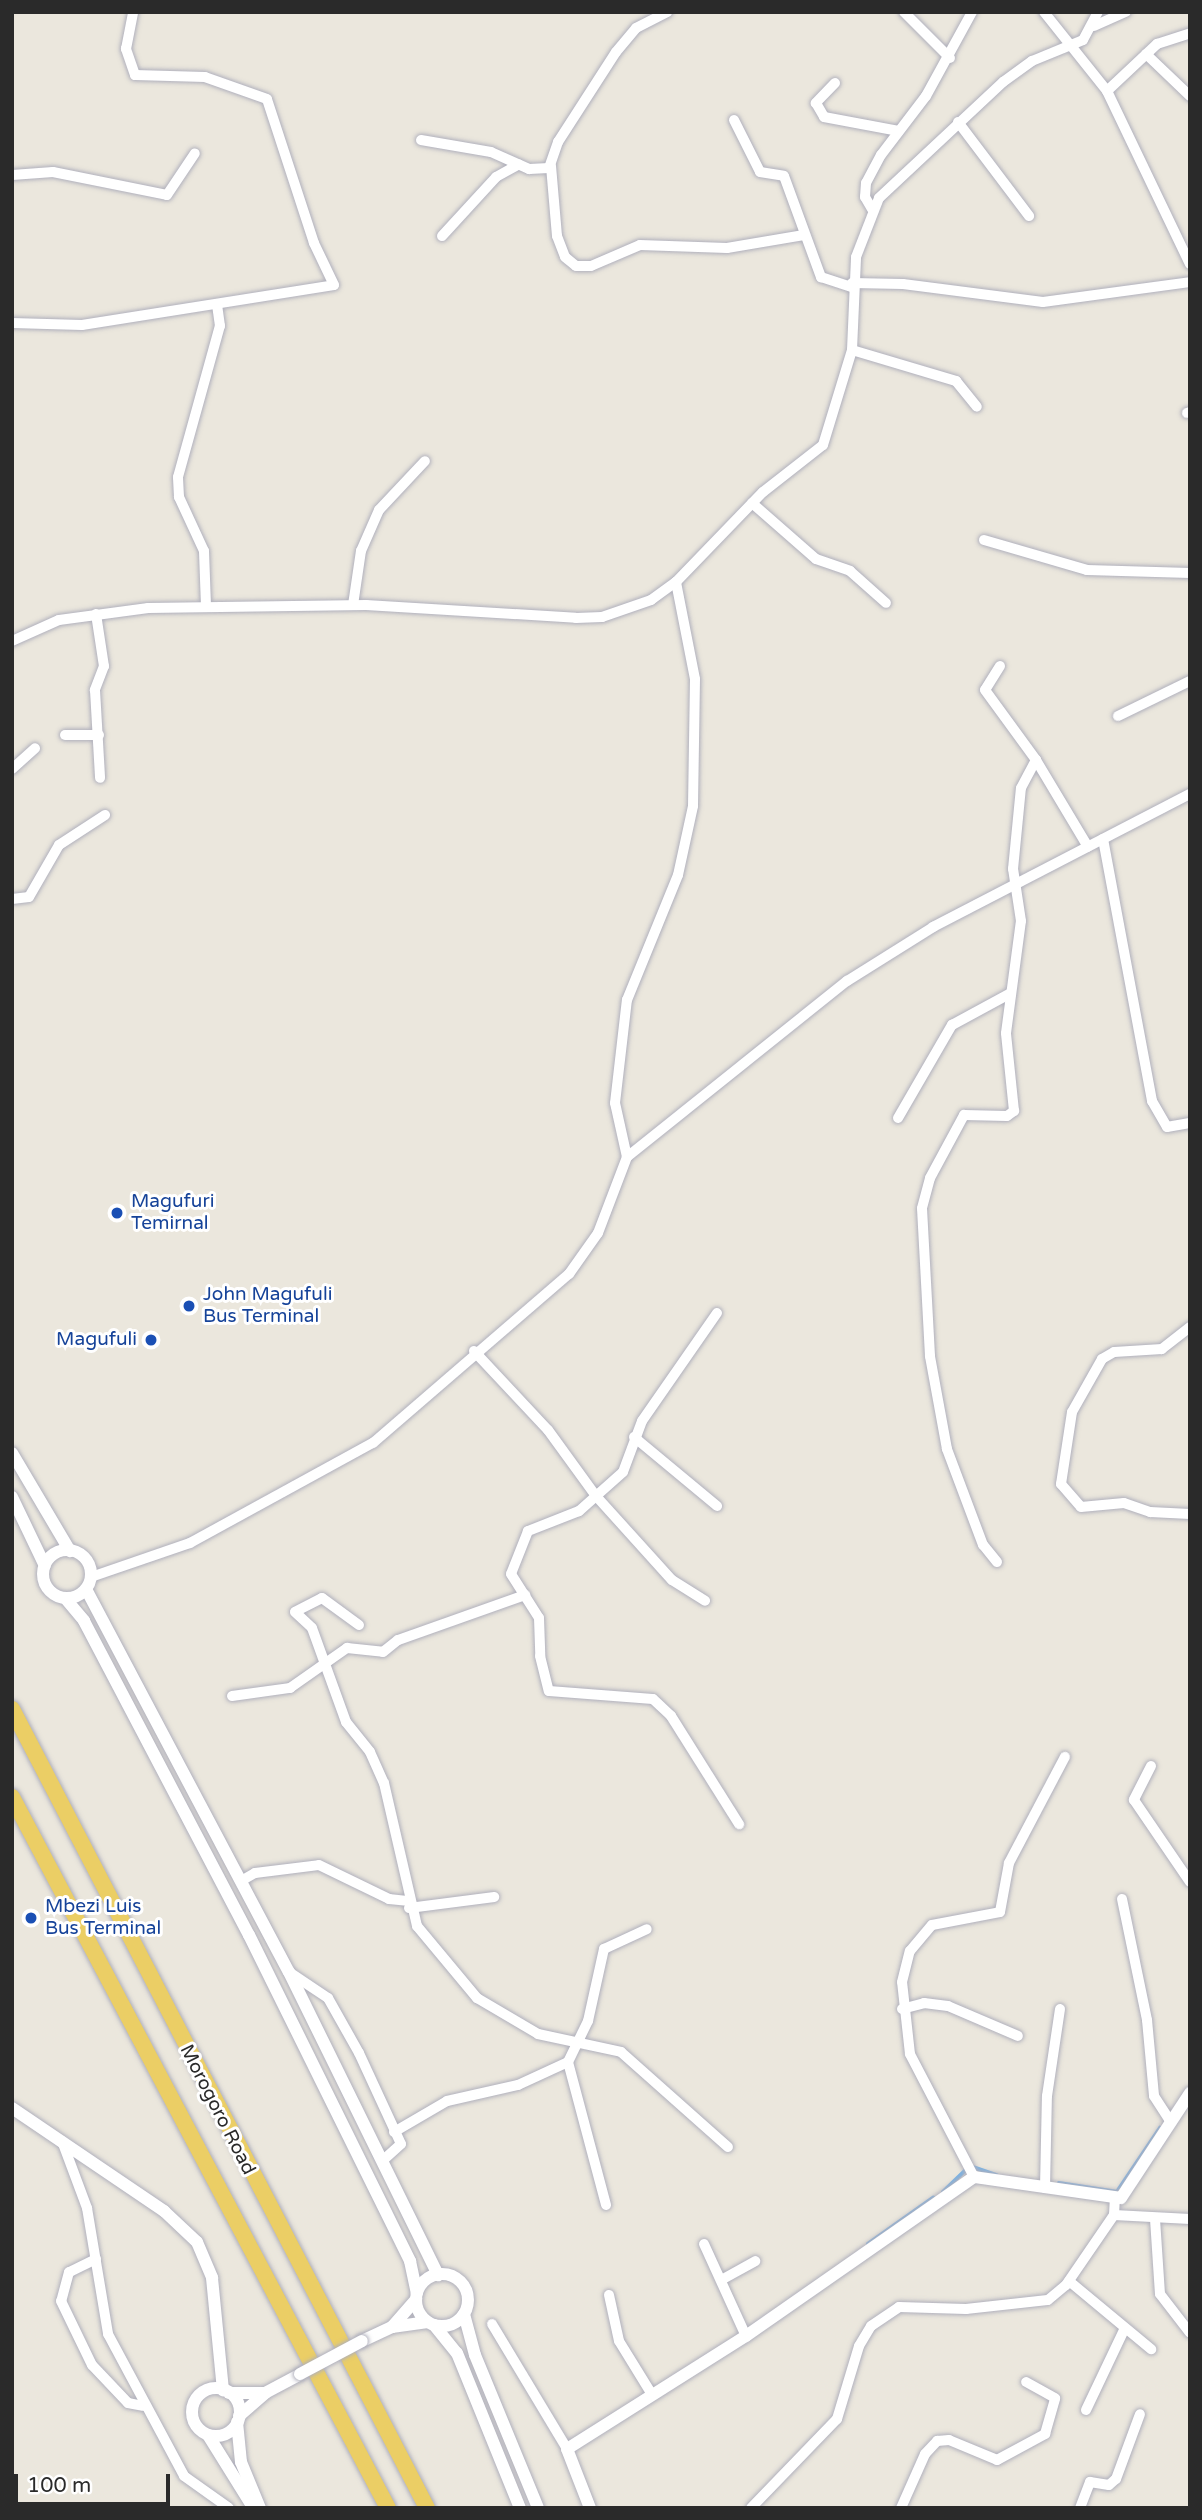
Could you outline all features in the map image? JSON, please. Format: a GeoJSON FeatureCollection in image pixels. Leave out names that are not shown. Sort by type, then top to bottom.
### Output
{"type":"FeatureCollection","features":[{"type":"Feature","properties":{"kind":"highway","name":"Morogoro Road"},"geometry":{"type":"LineString","coordinates":[[12,1709],[427,2508]]}},
{"type":"Feature","properties":{"kind":"highway","name":"Morogoro Road"},"geometry":{"type":"LineString","coordinates":[[12,1797],[388,2508]]}},
{"type":"Feature","properties":{"kind":"street"},"geometry":{"type":"LineString","coordinates":[[12,323],[82,325],[217,303],[329,290],[335,282],[320,258],[267,99],[205,77],[135,75],[126,49],[133,12]]}},
{"type":"Feature","properties":{"kind":"street"},"geometry":{"type":"LineString","coordinates":[[667,12],[636,28],[616,52],[558,142],[551,166],[557,236],[576,266],[591,267],[640,245],[727,248],[804,235]]}},
{"type":"Feature","properties":{"kind":"street"},"geometry":{"type":"LineString","coordinates":[[904,12],[950,58]]}},
{"type":"Feature","properties":{"kind":"street"},"geometry":{"type":"LineString","coordinates":[[872,209],[864,197],[866,183],[950,58],[972,12]]}},
{"type":"Feature","properties":{"kind":"street"},"geometry":{"type":"LineString","coordinates":[[1044,12],[1067,46],[1107,91],[1190,264]]}},
{"type":"Feature","properties":{"kind":"street"},"geometry":{"type":"LineString","coordinates":[[12,641],[46,624],[96,614],[205,606],[353,605],[602,617],[651,600],[676,582],[752,503],[823,445],[852,350],[852,285],[872,209],[958,122],[1032,61],[1083,40],[1094,26],[1098,12]]}},
{"type":"Feature","properties":{"kind":"street"},"geometry":{"type":"LineString","coordinates":[[1094,26],[1126,12]]}},
{"type":"Feature","properties":{"kind":"street"},"geometry":{"type":"LineString","coordinates":[[1107,91],[1157,44],[1190,33]]}},
{"type":"Feature","properties":{"kind":"street"},"geometry":{"type":"LineString","coordinates":[[1146,54],[1190,96]]}},
{"type":"Feature","properties":{"kind":"street"},"geometry":{"type":"LineString","coordinates":[[835,83],[816,103],[824,117],[899,131]]}},
{"type":"Feature","properties":{"kind":"street"},"geometry":{"type":"LineString","coordinates":[[734,120],[760,172],[784,176],[821,277],[852,285],[912,285],[1043,302],[1190,282]]}},
{"type":"Feature","properties":{"kind":"street"},"geometry":{"type":"LineString","coordinates":[[958,122],[1029,216]]}},
{"type":"Feature","properties":{"kind":"street"},"geometry":{"type":"LineString","coordinates":[[421,140],[477,148],[539,170],[551,166]]}},
{"type":"Feature","properties":{"kind":"street"},"geometry":{"type":"LineString","coordinates":[[12,175],[53,172],[167,195],[195,153]]}},
{"type":"Feature","properties":{"kind":"street"},"geometry":{"type":"LineString","coordinates":[[442,236],[502,172],[519,164]]}},
{"type":"Feature","properties":{"kind":"street"},"geometry":{"type":"LineString","coordinates":[[205,606],[204,551],[179,496],[178,477],[220,326],[217,303]]}},
{"type":"Feature","properties":{"kind":"street"},"geometry":{"type":"LineString","coordinates":[[852,350],[956,382],[977,407]]}},
{"type":"Feature","properties":{"kind":"street"},"geometry":{"type":"LineString","coordinates":[[353,605],[361,551],[379,510],[425,461]]}},
{"type":"Feature","properties":{"kind":"street"},"geometry":{"type":"LineString","coordinates":[[752,503],[816,559],[850,571],[886,603]]}},
{"type":"Feature","properties":{"kind":"street"},"geometry":{"type":"LineString","coordinates":[[984,540],[1087,570],[1190,573]]}},
{"type":"Feature","properties":{"kind":"street"},"geometry":{"type":"LineString","coordinates":[[627,1157],[615,1103],[627,1000],[678,875],[693,806],[695,679],[676,582]]}},
{"type":"Feature","properties":{"kind":"street"},"geometry":{"type":"LineString","coordinates":[[96,614],[104,666],[95,690],[100,778]]}},
{"type":"Feature","properties":{"kind":"street"},"geometry":{"type":"LineString","coordinates":[[1000,666],[985,690],[1037,760],[1088,847]]}},
{"type":"Feature","properties":{"kind":"street"},"geometry":{"type":"LineString","coordinates":[[1118,716],[1190,681]]}},
{"type":"Feature","properties":{"kind":"street"},"geometry":{"type":"LineString","coordinates":[[65,735],[99,735]]}},
{"type":"Feature","properties":{"kind":"street"},"geometry":{"type":"LineString","coordinates":[[12,769],[35,748]]}},
{"type":"Feature","properties":{"kind":"street"},"geometry":{"type":"LineString","coordinates":[[997,1562],[976,1530],[947,1449],[930,1356],[922,1208],[930,1178],[964,1115],[1007,1116],[1014,1111],[1006,1042],[1009,994],[1021,921],[1013,886],[1021,788],[1037,760]]}},
{"type":"Feature","properties":{"kind":"street"},"geometry":{"type":"LineString","coordinates":[[65,1598],[88,1583],[190,1543],[334,1469],[408,1414],[474,1351],[579,1262],[598,1233],[627,1157],[869,964],[1190,794]]}},
{"type":"Feature","properties":{"kind":"street"},"geometry":{"type":"LineString","coordinates":[[12,899],[29,897],[59,845],[105,815]]}},
{"type":"Feature","properties":{"kind":"street"},"geometry":{"type":"LineString","coordinates":[[1103,839],[1153,1101],[1168,1128],[1190,1123]]}},
{"type":"Feature","properties":{"kind":"street"},"geometry":{"type":"LineString","coordinates":[[898,1118],[952,1025],[1009,994]]}},
{"type":"Feature","properties":{"kind":"street"},"geometry":{"type":"LineString","coordinates":[[717,1313],[634,1437],[623,1472],[579,1511],[548,1520],[524,1536],[511,1574],[539,1618],[540,1656],[549,1691],[657,1702],[739,1824]]}},
{"type":"Feature","properties":{"kind":"street"},"geometry":{"type":"LineString","coordinates":[[1190,1327],[1163,1349],[1114,1352],[1102,1359],[1072,1412],[1061,1476],[1065,1495],[1080,1507],[1124,1503],[1150,1512],[1190,1514]]}},
{"type":"Feature","properties":{"kind":"street"},"geometry":{"type":"LineString","coordinates":[[474,1351],[565,1451],[596,1496],[672,1580],[705,1601]]}},
{"type":"Feature","properties":{"kind":"street"},"geometry":{"type":"LineString","coordinates":[[634,1437],[717,1506]]}},
{"type":"Feature","properties":{"kind":"street"},"geometry":{"type":"LineString","coordinates":[[12,1453],[70,1551],[85,1560],[88,1583],[289,1972],[438,2274]]}},
{"type":"Feature","properties":{"kind":"street"},"geometry":{"type":"LineString","coordinates":[[12,1497],[45,1566],[49,1589],[65,1598],[84,1621],[249,1935],[410,2261],[416,2296],[431,2324],[457,2353],[520,2508]]}},
{"type":"Feature","properties":{"kind":"street"},"geometry":{"type":"LineString","coordinates":[[45,1566],[57,1553],[70,1551]]}},
{"type":"Feature","properties":{"kind":"street"},"geometry":{"type":"LineString","coordinates":[[232,1696],[302,1684],[325,1661],[354,1646],[383,1652],[398,1640],[525,1595]]}},
{"type":"Feature","properties":{"kind":"street"},"geometry":{"type":"LineString","coordinates":[[359,1625],[328,1599],[295,1612],[312,1629],[346,1722],[370,1752],[384,1783],[408,1905],[441,1959],[477,1998],[515,2024],[578,2047],[625,2054],[728,2147]]}},
{"type":"Feature","properties":{"kind":"street"},"geometry":{"type":"LineString","coordinates":[[974,2177],[918,2072],[902,2009],[910,1951],[926,1931],[938,1922],[1000,1912],[1009,1863],[1065,1757]]}},
{"type":"Feature","properties":{"kind":"street"},"geometry":{"type":"LineString","coordinates":[[1151,1766],[1134,1800],[1190,1882]]}},
{"type":"Feature","properties":{"kind":"street"},"geometry":{"type":"LineString","coordinates":[[241,1881],[255,1873],[319,1865],[389,1899],[408,1905],[494,1897]]}},
{"type":"Feature","properties":{"kind":"street"},"geometry":{"type":"LineString","coordinates":[[1122,1899],[1147,2020],[1154,2096],[1170,2121]]}},
{"type":"Feature","properties":{"kind":"street"},"geometry":{"type":"LineString","coordinates":[[394,2132],[447,2101],[518,2085],[568,2062],[578,2047],[604,1949],[647,1929]]}},
{"type":"Feature","properties":{"kind":"street"},"geometry":{"type":"LineString","coordinates":[[289,1972],[328,1998],[401,2144],[382,2161]]}},
{"type":"Feature","properties":{"kind":"street"},"geometry":{"type":"LineString","coordinates":[[902,2009],[923,2003],[948,2006],[1018,2036]]}},
{"type":"Feature","properties":{"kind":"street"},"geometry":{"type":"LineString","coordinates":[[1045,2188],[1047,2096],[1060,2009]]}},
{"type":"Feature","properties":{"kind":"street"},"geometry":{"type":"LineString","coordinates":[[568,2062],[606,2205]]}},
{"type":"Feature","properties":{"kind":"street"},"geometry":{"type":"LineString","coordinates":[[567,2449],[651,2393],[746,2336],[974,2177],[1115,2199],[1122,2196],[1190,2093]]}},
{"type":"Feature","properties":{"kind":"street"},"geometry":{"type":"LineString","coordinates":[[12,2108],[164,2211],[197,2242],[212,2278],[226,2391],[238,2419],[241,2462],[260,2508]]}},
{"type":"Feature","properties":{"kind":"street"},"geometry":{"type":"LineString","coordinates":[[62,2140],[83,2194],[108,2334],[143,2406],[184,2476],[229,2508]]}},
{"type":"Feature","properties":{"kind":"street"},"geometry":{"type":"LineString","coordinates":[[751,2508],[837,2419],[863,2336],[885,2315],[906,2306],[966,2308],[1044,2301],[1069,2281],[1114,2215],[1115,2199]]}},
{"type":"Feature","properties":{"kind":"street"},"geometry":{"type":"LineString","coordinates":[[1114,2215],[1190,2219]]}},
{"type":"Feature","properties":{"kind":"street"},"geometry":{"type":"LineString","coordinates":[[1155,2219],[1160,2294],[1190,2333]]}},
{"type":"Feature","properties":{"kind":"street"},"geometry":{"type":"LineString","coordinates":[[704,2244],[723,2279],[746,2336]]}},
{"type":"Feature","properties":{"kind":"street"},"geometry":{"type":"LineString","coordinates":[[96,2259],[69,2272],[61,2301],[92,2365],[128,2403],[143,2406]]}},
{"type":"Feature","properties":{"kind":"street"},"geometry":{"type":"LineString","coordinates":[[723,2279],[755,2261]]}},
{"type":"Feature","properties":{"kind":"street"},"geometry":{"type":"LineString","coordinates":[[392,2327],[416,2296],[438,2274]]}},
{"type":"Feature","properties":{"kind":"street"},"geometry":{"type":"LineString","coordinates":[[438,2274],[455,2278],[464,2288],[464,2314],[475,2355],[538,2508]]}},
{"type":"Feature","properties":{"kind":"street"},"geometry":{"type":"LineString","coordinates":[[1069,2281],[1124,2330],[1151,2349]]}},
{"type":"Feature","properties":{"kind":"street"},"geometry":{"type":"LineString","coordinates":[[609,2295],[620,2341],[651,2393]]}},
{"type":"Feature","properties":{"kind":"street"},"geometry":{"type":"LineString","coordinates":[[208,2435],[222,2435],[265,2393],[362,2341],[392,2327],[431,2324],[447,2326],[464,2314]]}},
{"type":"Feature","properties":{"kind":"street"},"geometry":{"type":"LineString","coordinates":[[492,2324],[567,2449],[590,2508]]}},
{"type":"Feature","properties":{"kind":"street"},"geometry":{"type":"LineString","coordinates":[[1087,2410],[1124,2330]]}},
{"type":"Feature","properties":{"kind":"street"},"geometry":{"type":"LineString","coordinates":[[901,2508],[937,2441],[949,2440],[997,2460],[1045,2434],[1055,2398],[1026,2382]]}},
{"type":"Feature","properties":{"kind":"street"},"geometry":{"type":"LineString","coordinates":[[253,2508],[208,2435],[194,2421],[194,2402],[210,2389],[265,2393]]}},
{"type":"Feature","properties":{"kind":"street"},"geometry":{"type":"LineString","coordinates":[[1080,2508],[1088,2483],[1109,2485],[1116,2479],[1140,2414]]}},
{"type":"Feature","properties":{"kind":"street"},"geometry":{"type":"LineString","coordinates":[[205,2508],[212,2498]]}},
{"type":"Feature","properties":{"kind":"waterway"},"geometry":{"type":"LineString","coordinates":[[1059,2183],[1117,2192],[1160,2128]]}},
{"type":"Feature","properties":{"kind":"waterway"},"geometry":{"type":"LineString","coordinates":[[943,2192],[970,2166],[996,2175]]}},
{"type":"Feature","properties":{"kind":"waterway"},"geometry":{"type":"LineString","coordinates":[[868,2244],[933,2198]]}},
{"type":"Feature","properties":{"kind":"place","name":"Magufuri Temirnal"},"geometry":{"type":"Point","coordinates":[117,1213]}},
{"type":"Feature","properties":{"kind":"place","name":"John Magufuli Bus Terminal"},"geometry":{"type":"Point","coordinates":[189,1306]}},
{"type":"Feature","properties":{"kind":"place","name":"Magufuli"},"geometry":{"type":"Point","coordinates":[151,1340]}},
{"type":"Feature","properties":{"kind":"place","name":"Mbezi Luis Bus Terminal"},"geometry":{"type":"Point","coordinates":[31,1918]}}]}
